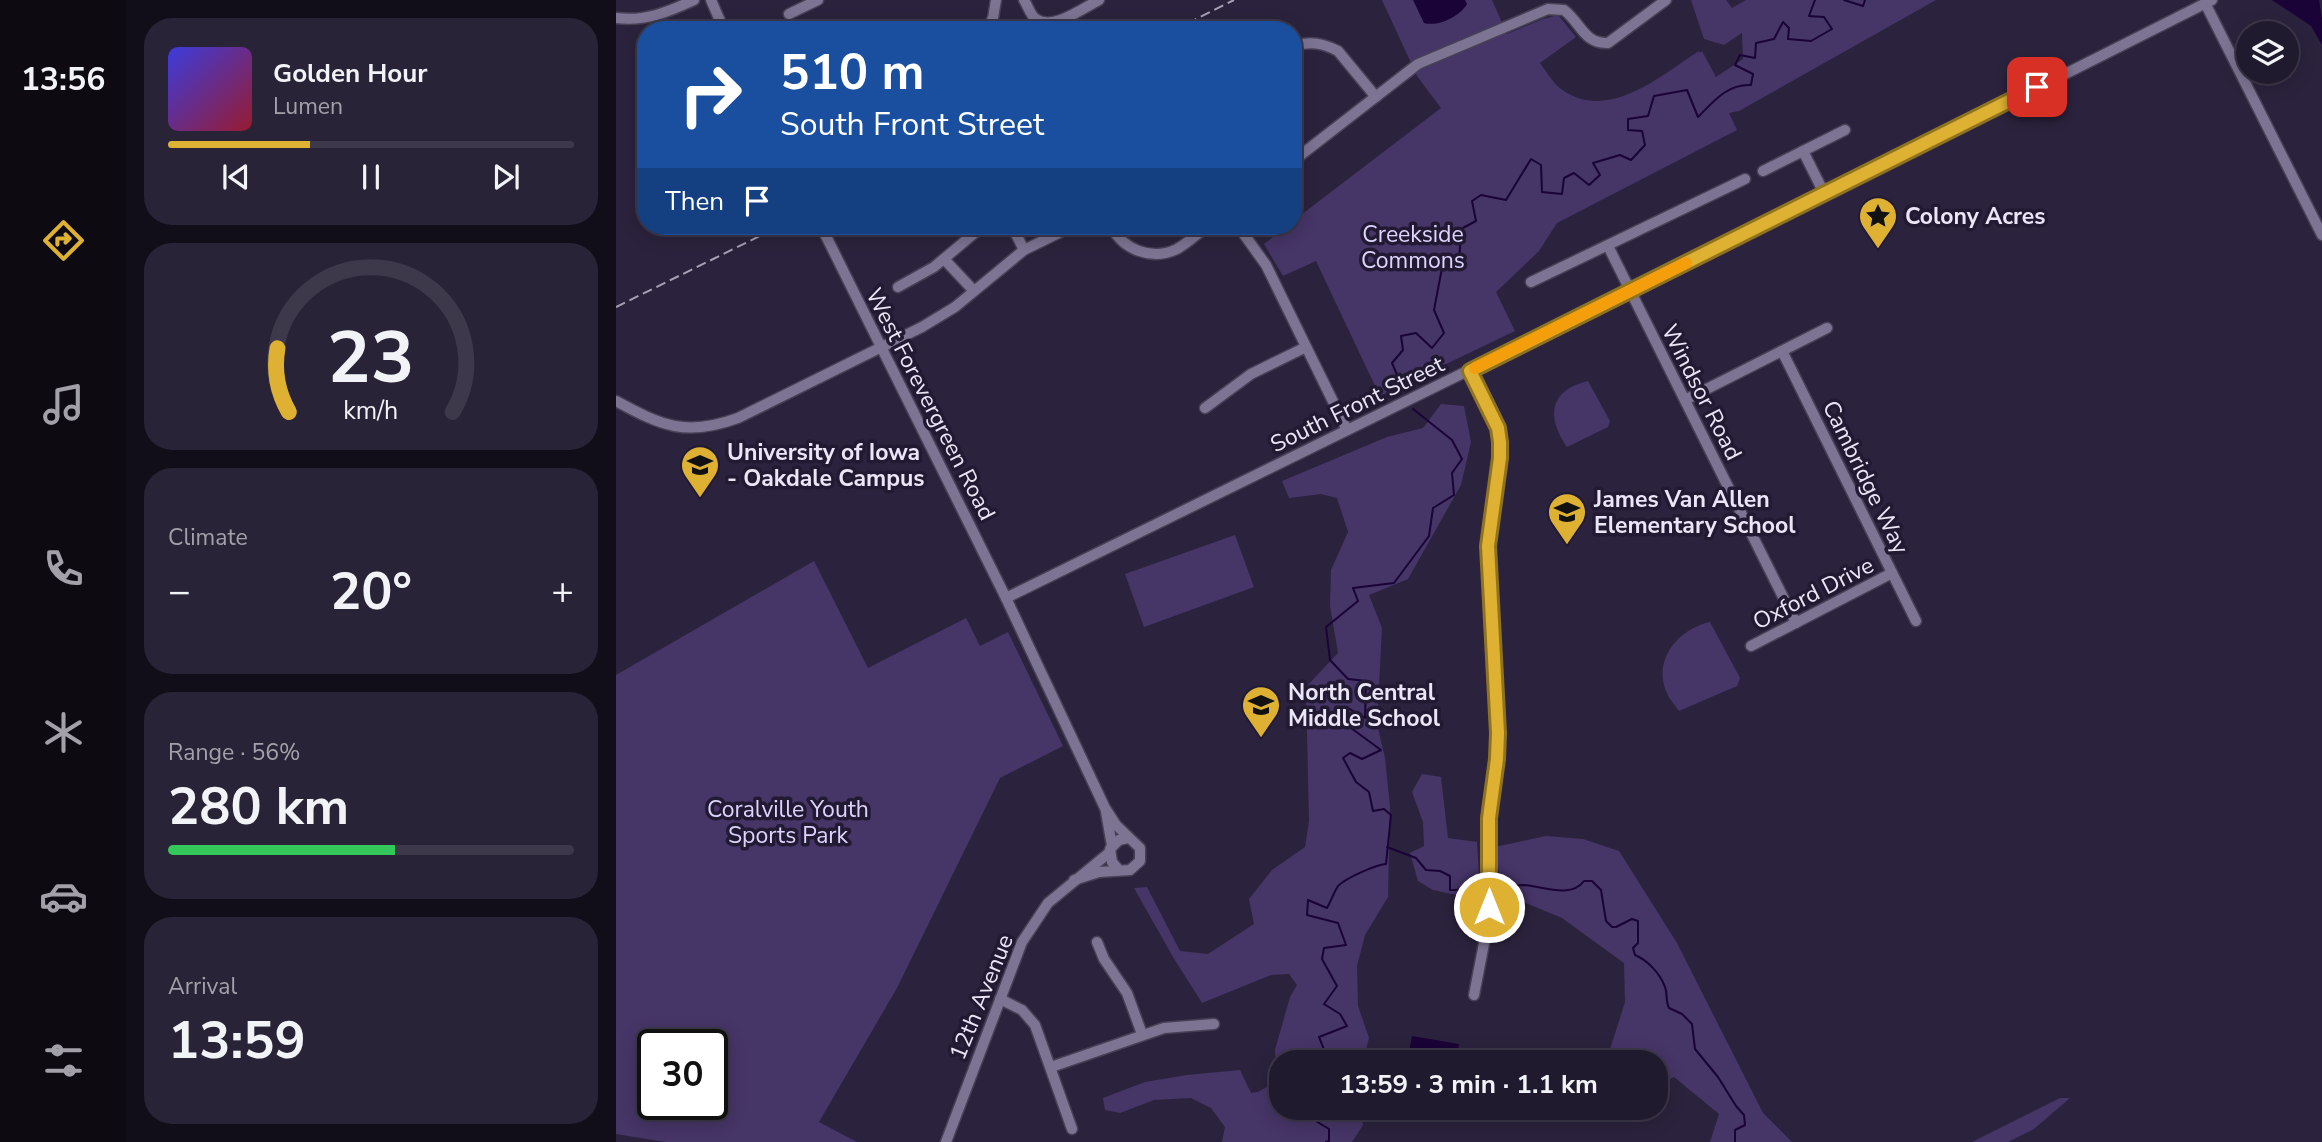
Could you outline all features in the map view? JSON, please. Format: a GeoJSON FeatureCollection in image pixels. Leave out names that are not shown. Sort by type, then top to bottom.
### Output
{"type":"FeatureCollection","features":[{"type":"Feature","properties":{"kind":"street"},"geometry":{"type":"LineString","coordinates":[[616,18],[630,20],[660,15],[694,0]]}},
{"type":"Feature","properties":{"kind":"street"},"geometry":{"type":"LineString","coordinates":[[711,0],[720,21]]}},
{"type":"Feature","properties":{"kind":"street"},"geometry":{"type":"LineString","coordinates":[[789,14],[818,0]]}},
{"type":"Feature","properties":{"kind":"street"},"geometry":{"type":"LineString","coordinates":[[992,21],[996,0]]}},
{"type":"Feature","properties":{"kind":"street"},"geometry":{"type":"LineString","coordinates":[[1024,0],[1039,21]]}},
{"type":"Feature","properties":{"kind":"street"},"geometry":{"type":"LineString","coordinates":[[1053,21],[1098,0]]}},
{"type":"Feature","properties":{"kind":"street"},"geometry":{"type":"LineString","coordinates":[[1302,153],[1425,60],[1548,9],[1564,10],[1587,37],[1600,43],[1608,43],[1665,0]]}},
{"type":"Feature","properties":{"kind":"street"},"geometry":{"type":"LineString","coordinates":[[2209,2],[2322,235]]}},
{"type":"Feature","properties":{"kind":"street","name":"South Front Street"},"geometry":{"type":"LineString","coordinates":[[1006,598],[1470,371],[2209,2]]}},
{"type":"Feature","properties":{"kind":"street"},"geometry":{"type":"LineString","coordinates":[[1302,45],[1312,43],[1338,51],[1376,97]]}},
{"type":"Feature","properties":{"kind":"street"},"geometry":{"type":"LineString","coordinates":[[1763,171],[1845,130]]}},
{"type":"Feature","properties":{"kind":"street"},"geometry":{"type":"LineString","coordinates":[[1803,151],[1825,195]]}},
{"type":"Feature","properties":{"kind":"street"},"geometry":{"type":"LineString","coordinates":[[1531,282],[1745,179]]}},
{"type":"Feature","properties":{"kind":"street","name":"West Forevergreen Road"},"geometry":{"type":"LineString","coordinates":[[825,235],[1006,598],[1105,808]]}},
{"type":"Feature","properties":{"kind":"street"},"geometry":{"type":"LineString","coordinates":[[898,287],[928,271],[972,235]]}},
{"type":"Feature","properties":{"kind":"street"},"geometry":{"type":"LineString","coordinates":[[1016,235],[1024,250]]}},
{"type":"Feature","properties":{"kind":"street"},"geometry":{"type":"LineString","coordinates":[[616,401],[665,425],[708,427],[738,418],[922,327],[955,307],[1024,250],[1055,235]]}},
{"type":"Feature","properties":{"kind":"street"},"geometry":{"type":"LineString","coordinates":[[1116,235],[1131,248],[1156,254],[1174,250],[1196,235]]}},
{"type":"Feature","properties":{"kind":"street"},"geometry":{"type":"LineString","coordinates":[[1244,235],[1266,265],[1347,430]]}},
{"type":"Feature","properties":{"kind":"street","name":"Windsor Road"},"geometry":{"type":"LineString","coordinates":[[1608,246],[1796,623]]}},
{"type":"Feature","properties":{"kind":"street"},"geometry":{"type":"LineString","coordinates":[[944,259],[974,291]]}},
{"type":"Feature","properties":{"kind":"street"},"geometry":{"type":"LineString","coordinates":[[1685,400],[1827,328]]}},
{"type":"Feature","properties":{"kind":"street"},"geometry":{"type":"LineString","coordinates":[[1205,408],[1251,374],[1306,347]]}},
{"type":"Feature","properties":{"kind":"street","name":"Cambridge Way"},"geometry":{"type":"LineString","coordinates":[[1782,351],[1916,621]]}},
{"type":"Feature","properties":{"kind":"street"},"geometry":{"type":"LineString","coordinates":[[1470,371],[1498,428],[1500,442],[1488,546],[1498,750],[1489,818],[1487,928],[1474,995]]}},
{"type":"Feature","properties":{"kind":"street","name":"Oxford Drive"},"geometry":{"type":"LineString","coordinates":[[1751,646],[1892,573]]}},
{"type":"Feature","properties":{"kind":"street"},"geometry":{"type":"LineString","coordinates":[[1105,808],[1128,838],[1140,848],[1140,861],[1130,870],[1118,869],[1112,862],[1105,808]]}},
{"type":"Feature","properties":{"kind":"street"},"geometry":{"type":"LineString","coordinates":[[1111,849],[1119,840],[1128,838]]}},
{"type":"Feature","properties":{"kind":"street","name":"12th Avenue"},"geometry":{"type":"LineString","coordinates":[[946,1142],[1030,927],[1048,903],[1111,849]]}},
{"type":"Feature","properties":{"kind":"street","name":"12th Avenue"},"geometry":{"type":"LineString","coordinates":[[1074,880],[1118,869]]}},
{"type":"Feature","properties":{"kind":"street"},"geometry":{"type":"LineString","coordinates":[[1097,942],[1104,959],[1127,993],[1142,1034]]}},
{"type":"Feature","properties":{"kind":"street"},"geometry":{"type":"LineString","coordinates":[[1000,999],[1014,1004],[1035,1025],[1072,1129]]}},
{"type":"Feature","properties":{"kind":"street"},"geometry":{"type":"LineString","coordinates":[[1051,1068],[1164,1028],[1214,1024]]}},
{"type":"Feature","properties":{"kind":"green space","name":"Creekside Commons"},"geometry":{"type":"Polygon","coordinates":[[[1382,0],[1492,0],[1507,34],[1558,15],[1576,37],[1540,63],[1561,89],[1579,98],[1597,101],[1615,99],[1633,92],[1699,51],[1702,51],[1716,77],[1743,59],[1742,33],[1724,45],[1704,39],[1691,0],[1726,0],[1732,8],[1746,0],[1936,0],[1739,111],[1729,113],[1737,130],[1557,223],[1539,251],[1496,292],[1515,331],[1350,410],[1347,402],[1376,388],[1316,261],[1283,276],[1264,244],[1276,235],[1302,235],[1302,214],[1441,108],[1417,76],[1382,0]]]}},
{"type":"Feature","properties":{"kind":"green space"},"geometry":{"type":"Polygon","coordinates":[[[1588,381],[1610,421],[1608,427],[1567,447],[1556,425],[1555,406],[1565,391],[1588,381]]]}},
{"type":"Feature","properties":{"kind":"green space"},"geometry":{"type":"Polygon","coordinates":[[[1441,404],[1464,406],[1471,442],[1461,485],[1408,579],[1369,595],[1382,628],[1377,724],[1385,758],[1390,807],[1388,897],[1365,935],[1357,966],[1358,1006],[1369,1038],[1366,1050],[1275,1050],[1290,997],[1297,985],[1289,974],[1271,975],[1202,1003],[1134,888],[1147,887],[1180,951],[1208,954],[1254,924],[1249,899],[1272,870],[1305,847],[1309,821],[1306,687],[1338,653],[1330,606],[1331,570],[1348,532],[1337,498],[1321,494],[1289,498],[1282,481],[1387,437],[1423,428],[1441,404]]]}},
{"type":"Feature","properties":{"kind":"green space"},"geometry":{"type":"Polygon","coordinates":[[[1235,535],[1254,587],[1144,627],[1125,574],[1235,535]]]}},
{"type":"Feature","properties":{"kind":"green space","name":"Coralville Youth Sports Park"},"geometry":{"type":"Polygon","coordinates":[[[814,561],[868,668],[966,618],[980,646],[1008,632],[1063,746],[1000,778],[897,988],[819,1122],[857,1142],[665,1142],[616,1134],[616,675],[814,561]]]}},
{"type":"Feature","properties":{"kind":"green space"},"geometry":{"type":"Polygon","coordinates":[[[1710,622],[1740,678],[1737,686],[1679,711],[1668,695],[1663,680],[1666,657],[1671,647],[1688,631],[1710,622]]]}},
{"type":"Feature","properties":{"kind":"green space"},"geometry":{"type":"Polygon","coordinates":[[[1422,774],[1441,777],[1448,838],[1477,842],[1479,875],[1475,899],[1433,890],[1418,881],[1410,853],[1424,846],[1423,822],[1412,792],[1422,774]]]}},
{"type":"Feature","properties":{"kind":"green space"},"geometry":{"type":"Polygon","coordinates":[[[1546,836],[1583,839],[1619,851],[1677,943],[1763,1113],[1792,1142],[1710,1142],[1719,1114],[1674,1077],[1668,1080],[1668,1050],[1610,1050],[1625,1002],[1624,963],[1562,918],[1502,893],[1495,847],[1546,836]]]}},
{"type":"Feature","properties":{"kind":"green space"},"geometry":{"type":"Polygon","coordinates":[[[1240,1070],[1251,1093],[1269,1086],[1269,1120],[1362,1120],[1363,1125],[1352,1142],[1222,1142],[1225,1127],[1211,1108],[1191,1098],[1154,1100],[1120,1113],[1105,1110],[1103,1098],[1145,1082],[1240,1070]]]}},
{"type":"Feature","properties":{"kind":"green space"},"geometry":{"type":"Polygon","coordinates":[[[2060,1098],[2070,1098],[2034,1129],[2008,1142],[1972,1142],[2060,1098]]]}},
{"type":"Feature","properties":{"kind":"shaded area"},"geometry":{"type":"Polygon","coordinates":[[[1413,0],[1465,0],[1467,4],[1448,20],[1430,24],[1424,23],[1413,0]]]}},
{"type":"Feature","properties":{"kind":"shaded area"},"geometry":{"type":"Polygon","coordinates":[[[2272,0],[2319,0],[2322,45],[2311,26],[2272,0]]]}},
{"type":"Feature","properties":{"kind":"shaded area"},"geometry":{"type":"Polygon","coordinates":[[[1412,1036],[1459,1044],[1458,1050],[1409,1050],[1412,1036]]]}},
{"type":"Feature","properties":{"kind":"waterway"},"geometry":{"type":"LineString","coordinates":[[1401,384],[1392,363],[1403,350],[1401,336],[1416,333],[1432,348],[1444,333],[1434,310],[1442,268],[1459,265],[1461,229],[1476,221],[1472,201],[1481,195],[1506,200],[1531,159],[1541,165],[1542,192],[1562,194],[1564,178],[1574,173],[1589,185],[1600,175],[1593,163],[1620,155],[1631,160],[1645,145],[1642,131],[1628,130],[1628,119],[1648,116],[1654,96],[1687,90],[1698,117],[1728,90],[1751,85],[1753,74],[1735,65],[1740,55],[1755,58],[1756,43],[1774,39],[1783,22],[1789,28],[1788,39],[1811,41],[1832,29],[1824,17],[1809,16],[1815,0]]}},
{"type":"Feature","properties":{"kind":"waterway"},"geometry":{"type":"LineString","coordinates":[[1844,0],[1863,6],[1865,0]]}},
{"type":"Feature","properties":{"kind":"waterway"},"geometry":{"type":"LineString","coordinates":[[1324,1050],[1319,1037],[1347,1026],[1340,1014],[1324,1004],[1337,986],[1322,959],[1324,948],[1346,945],[1338,923],[1307,915],[1308,900],[1327,908],[1342,883],[1368,869],[1386,864],[1391,815],[1384,809],[1373,811],[1369,792],[1356,782],[1343,758],[1350,753],[1362,759],[1381,750],[1340,720],[1348,708],[1365,718],[1366,681],[1348,679],[1330,660],[1326,627],[1358,601],[1353,588],[1394,583],[1429,536],[1433,508],[1454,495],[1452,473],[1462,459],[1452,440],[1413,409]]}},
{"type":"Feature","properties":{"kind":"waterway"},"geometry":{"type":"LineString","coordinates":[[1387,847],[1416,858],[1426,870],[1440,871],[1450,876],[1450,890],[1481,887]]}},
{"type":"Feature","properties":{"kind":"waterway"},"geometry":{"type":"LineString","coordinates":[[1495,892],[1523,885],[1564,890],[1572,889],[1584,881],[1592,881],[1601,890],[1606,921],[1612,927],[1632,919],[1638,921],[1638,943],[1633,948],[1635,955],[1660,977],[1666,990],[1669,1008],[1682,1014],[1692,1024],[1695,1049],[1744,1115],[1745,1125],[1735,1130],[1735,1142]]}},
{"type":"Feature","properties":{"kind":"waterway"},"geometry":{"type":"LineString","coordinates":[[1314,1120],[1329,1129],[1329,1141],[1326,1142]]}},
{"type":"Feature","properties":{"kind":"railway"},"geometry":{"type":"LineString","coordinates":[[1192,21],[1234,0]]}},
{"type":"Feature","properties":{"kind":"railway"},"geometry":{"type":"LineString","coordinates":[[616,307],[762,235]]}},
{"type":"Feature","properties":{"kind":"slow traffic"},"geometry":{"type":"LineString","coordinates":[[1475,368],[1686,263]]}},
{"type":"Feature","properties":{"kind":"place","name":"Colony Acres"},"geometry":{"type":"Point","coordinates":[1878,250]}},
{"type":"Feature","properties":{"kind":"place","name":"University of Iowa - Oakdale Campus"},"geometry":{"type":"Point","coordinates":[700,499]}},
{"type":"Feature","properties":{"kind":"place","name":"James Van Allen Elementary School"},"geometry":{"type":"Point","coordinates":[1567,546]}},
{"type":"Feature","properties":{"kind":"place","name":"North Central Middle School"},"geometry":{"type":"Point","coordinates":[1261,739]}},
{"type":"Feature","properties":{"kind":"route"},"geometry":{"type":"LineString","coordinates":[[1489,907],[1488,832],[1498,733],[1488,546],[1500,442],[1498,428],[1470,371],[2037,87]]}}]}
